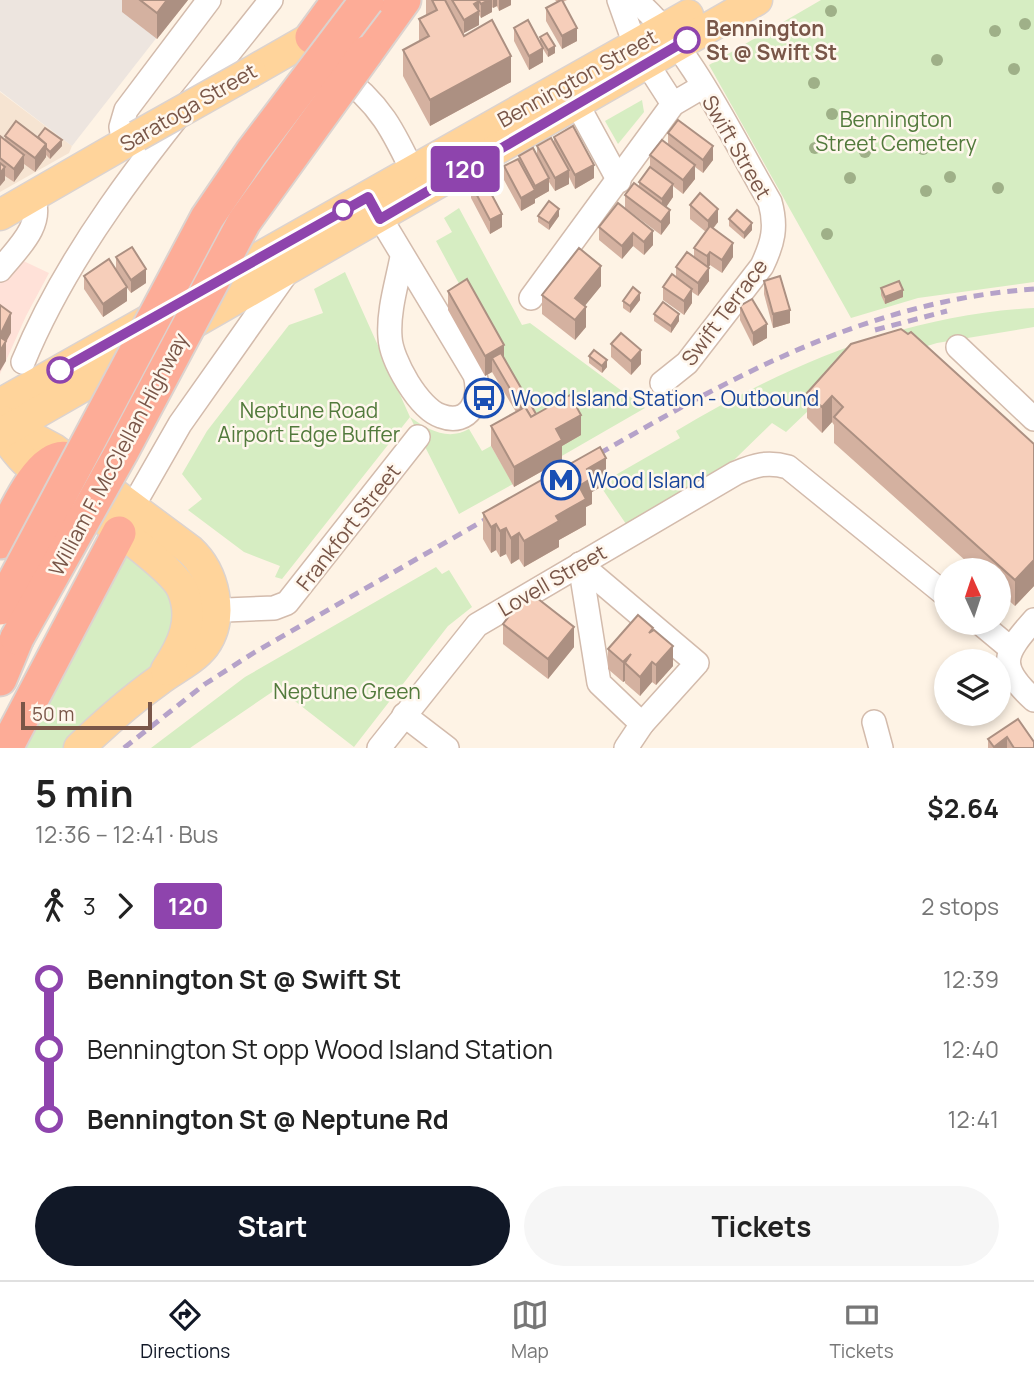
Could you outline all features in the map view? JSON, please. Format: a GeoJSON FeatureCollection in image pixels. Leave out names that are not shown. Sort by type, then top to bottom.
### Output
{"type":"FeatureCollection","features":[{"type":"Feature","properties":{"kind":"highway"},"geometry":{"type":"LineString","coordinates":[[315,48],[339,0]]}},
{"type":"Feature","properties":{"kind":"highway","name":"William F. McClellan Highway"},"geometry":{"type":"LineString","coordinates":[[0,608],[207,218],[252,152],[366,0]]}},
{"type":"Feature","properties":{"kind":"highway","name":"William F. McClellan Highway"},"geometry":{"type":"LineString","coordinates":[[0,667],[109,475],[244,222],[404,0]]}},
{"type":"Feature","properties":{"kind":"highway"},"geometry":{"type":"LineString","coordinates":[[0,542],[18,509],[53,465]]}},
{"type":"Feature","properties":{"kind":"highway"},"geometry":{"type":"LineString","coordinates":[[18,509],[35,506],[50,510],[95,540],[118,533]]}},
{"type":"Feature","properties":{"kind":"highway"},"geometry":{"type":"LineString","coordinates":[[6,748],[118,533]]}},
{"type":"Feature","properties":{"kind":"highway"},"geometry":{"type":"LineString","coordinates":[[0,679],[17,638]]}},
{"type":"Feature","properties":{"kind":"main road","name":"Saratoga Street"},"geometry":{"type":"LineString","coordinates":[[0,215],[251,72],[315,48],[376,0]]}},
{"type":"Feature","properties":{"kind":"main road","name":"Bennington Street"},"geometry":{"type":"LineString","coordinates":[[670,38],[715,0]]}},
{"type":"Feature","properties":{"kind":"main road","name":"Bennington Street"},"geometry":{"type":"LineString","coordinates":[[3,424],[641,54],[670,38],[757,0]]}},
{"type":"Feature","properties":{"kind":"main road","name":"Bennington Street"},"geometry":{"type":"LineString","coordinates":[[523,122],[577,104],[641,54]]}},
{"type":"Feature","properties":{"kind":"main road","name":"Bennington Street"},"geometry":{"type":"LineString","coordinates":[[3,424],[291,267],[374,208]]}},
{"type":"Feature","properties":{"kind":"main road"},"geometry":{"type":"LineString","coordinates":[[3,424],[53,465],[118,533],[174,577],[200,611],[160,679],[79,748]]}},
{"type":"Feature","properties":{"kind":"street"},"geometry":{"type":"LineString","coordinates":[[131,140],[121,127],[126,110],[209,0]]}},
{"type":"Feature","properties":{"kind":"street"},"geometry":{"type":"LineString","coordinates":[[23,362],[57,290],[100,221],[271,0]]}},
{"type":"Feature","properties":{"kind":"street","name":"Swift Street"},"geometry":{"type":"LineString","coordinates":[[619,0],[641,54],[673,104]]}},
{"type":"Feature","properties":{"kind":"street","name":"Swift Street"},"geometry":{"type":"LineString","coordinates":[[635,0],[670,38],[702,87],[770,202],[775,218],[774,233]]}},
{"type":"Feature","properties":{"kind":"street"},"geometry":{"type":"LineString","coordinates":[[315,48],[383,113],[418,182]]}},
{"type":"Feature","properties":{"kind":"street"},"geometry":{"type":"LineString","coordinates":[[531,298],[673,104],[702,87]]}},
{"type":"Feature","properties":{"kind":"street"},"geometry":{"type":"LineString","coordinates":[[577,104],[619,181]]}},
{"type":"Feature","properties":{"kind":"street"},"geometry":{"type":"LineString","coordinates":[[0,270],[35,222],[36,211],[32,196]]}},
{"type":"Feature","properties":{"kind":"street"},"geometry":{"type":"LineString","coordinates":[[374,208],[475,375],[479,387],[477,403],[468,413],[455,419],[441,416],[426,408],[417,397],[393,352],[391,320],[402,257]]}},
{"type":"Feature","properties":{"kind":"street","name":"Swift Terrace"},"geometry":{"type":"LineString","coordinates":[[662,383],[687,363],[762,266],[774,233]]}},
{"type":"Feature","properties":{"kind":"street"},"geometry":{"type":"LineString","coordinates":[[118,533],[180,424],[291,267]]}},
{"type":"Feature","properties":{"kind":"street"},"geometry":{"type":"LineString","coordinates":[[958,347],[1034,419]]}},
{"type":"Feature","properties":{"kind":"street","name":"Frankfort Street"},"geometry":{"type":"LineString","coordinates":[[200,611],[274,608],[287,603],[418,437]]}},
{"type":"Feature","properties":{"kind":"street","name":"Lovell Street"},"geometry":{"type":"LineString","coordinates":[[387,745],[404,715],[477,625],[736,474],[766,463],[788,467],[803,477],[934,585]]}},
{"type":"Feature","properties":{"kind":"street"},"geometry":{"type":"LineString","coordinates":[[580,564],[697,663],[633,737],[599,683],[580,564]]}},
{"type":"Feature","properties":{"kind":"street"},"geometry":{"type":"LineString","coordinates":[[1034,620],[1010,648],[1007,660],[1012,679],[1034,700]]}},
{"type":"Feature","properties":{"kind":"street"},"geometry":{"type":"LineString","coordinates":[[994,635],[1010,648]]}},
{"type":"Feature","properties":{"kind":"street"},"geometry":{"type":"LineString","coordinates":[[404,715],[447,748]]}},
{"type":"Feature","properties":{"kind":"street"},"geometry":{"type":"LineString","coordinates":[[874,722],[881,748]]}},
{"type":"Feature","properties":{"kind":"shaded area"},"geometry":{"type":"Polygon","coordinates":[[[0,0],[186,0],[72,146],[0,91],[0,0]]]}},
{"type":"Feature","properties":{"kind":"shaded area"},"geometry":{"type":"Polygon","coordinates":[[[0,92],[72,146],[69,153],[0,192],[0,92]]]}},
{"type":"Feature","properties":{"kind":"shaded area"},"geometry":{"type":"Polygon","coordinates":[[[0,250],[49,273],[0,374],[0,250]]]}},
{"type":"Feature","properties":{"kind":"green space","name":"Bennington Street Cemetery"},"geometry":{"type":"Polygon","coordinates":[[[821,0],[1034,0],[1034,282],[918,298],[851,318],[709,65],[821,0]]]}},
{"type":"Feature","properties":{"kind":"green space"},"geometry":{"type":"Polygon","coordinates":[[[642,100],[644,112],[618,144],[605,121],[642,100]]]}},
{"type":"Feature","properties":{"kind":"green space"},"geometry":{"type":"Polygon","coordinates":[[[459,208],[522,325],[530,323],[645,408],[560,457],[539,432],[436,241],[452,232],[444,218],[459,208]]]}},
{"type":"Feature","properties":{"kind":"green space","name":"Neptune Road Airport Edge Buffer"},"geometry":{"type":"Polygon","coordinates":[[[345,272],[410,417],[282,579],[275,577],[280,566],[244,552],[188,510],[202,499],[182,474],[207,431],[289,325],[323,313],[314,289],[345,272]]]}},
{"type":"Feature","properties":{"kind":"green space"},"geometry":{"type":"Polygon","coordinates":[[[1034,308],[1034,327],[937,343],[852,369],[786,432],[772,423],[735,459],[626,524],[601,487],[606,484],[605,481],[680,438],[676,431],[803,365],[848,347],[939,321],[1034,308]]]}},
{"type":"Feature","properties":{"kind":"green space"},"geometry":{"type":"Polygon","coordinates":[[[410,417],[431,430],[446,434],[469,429],[482,451],[491,446],[513,484],[459,514],[410,417]]]}},
{"type":"Feature","properties":{"kind":"green space"},"geometry":{"type":"Polygon","coordinates":[[[123,549],[160,580],[170,596],[175,616],[160,660],[63,748],[19,748],[123,549]]]}},
{"type":"Feature","properties":{"kind":"green space","name":"Neptune Green"},"geometry":{"type":"Polygon","coordinates":[[[436,567],[442,574],[449,570],[472,607],[448,626],[354,747],[278,688],[190,748],[151,748],[245,677],[436,567]]]}},
{"type":"Feature","properties":{"kind":"building"},"geometry":{"type":"Polygon","coordinates":[[[140,0],[167,0],[157,13],[140,0]]]}},
{"type":"Feature","properties":{"kind":"building"},"geometry":{"type":"Polygon","coordinates":[[[432,0],[445,0],[464,36],[492,20],[511,56],[430,100],[403,50],[429,36],[419,19],[437,10],[432,0]]]}},
{"type":"Feature","properties":{"kind":"building"},"geometry":{"type":"Polygon","coordinates":[[[452,0],[489,0],[474,4],[479,11],[464,20],[452,0]]]}},
{"type":"Feature","properties":{"kind":"building"},"geometry":{"type":"Polygon","coordinates":[[[562,0],[577,28],[562,36],[546,8],[562,0]]]}},
{"type":"Feature","properties":{"kind":"building"},"geometry":{"type":"Polygon","coordinates":[[[528,20],[543,48],[529,56],[514,28],[528,20]]]}},
{"type":"Feature","properties":{"kind":"building"},"geometry":{"type":"Polygon","coordinates":[[[547,33],[555,46],[548,50],[540,37],[547,33]]]}},
{"type":"Feature","properties":{"kind":"building"},"geometry":{"type":"Polygon","coordinates":[[[678,120],[713,146],[703,160],[668,133],[678,120]]]}},
{"type":"Feature","properties":{"kind":"building"},"geometry":{"type":"Polygon","coordinates":[[[16,121],[46,144],[35,158],[5,136],[16,121]]]}},
{"type":"Feature","properties":{"kind":"building"},"geometry":{"type":"Polygon","coordinates":[[[573,126],[594,165],[575,175],[554,137],[573,126]]]}},
{"type":"Feature","properties":{"kind":"building"},"geometry":{"type":"Polygon","coordinates":[[[45,128],[62,140],[50,152],[38,137],[45,128]]]}},
{"type":"Feature","properties":{"kind":"building"},"geometry":{"type":"Polygon","coordinates":[[[0,136],[24,155],[14,169],[0,158],[0,136]]]}},
{"type":"Feature","properties":{"kind":"building"},"geometry":{"type":"Polygon","coordinates":[[[551,138],[569,170],[555,178],[537,146],[551,138]]]}},
{"type":"Feature","properties":{"kind":"building"},"geometry":{"type":"Polygon","coordinates":[[[662,140],[695,165],[683,180],[650,155],[662,140]]]}},
{"type":"Feature","properties":{"kind":"building"},"geometry":{"type":"Polygon","coordinates":[[[533,148],[549,178],[535,186],[519,156],[533,148]]]}},
{"type":"Feature","properties":{"kind":"building"},"geometry":{"type":"Polygon","coordinates":[[[518,159],[535,190],[521,198],[504,166],[518,159]]]}},
{"type":"Feature","properties":{"kind":"building"},"geometry":{"type":"Polygon","coordinates":[[[650,167],[673,184],[662,199],[639,182],[650,167]]]}},
{"type":"Feature","properties":{"kind":"building"},"geometry":{"type":"Polygon","coordinates":[[[497,170],[501,178],[487,186],[502,214],[490,220],[471,184],[497,170]]]}},
{"type":"Feature","properties":{"kind":"building"},"geometry":{"type":"Polygon","coordinates":[[[634,183],[670,210],[661,222],[625,195],[634,183]]]}},
{"type":"Feature","properties":{"kind":"building"},"geometry":{"type":"Polygon","coordinates":[[[700,193],[718,209],[708,221],[690,205],[700,193]]]}},
{"type":"Feature","properties":{"kind":"building"},"geometry":{"type":"Polygon","coordinates":[[[549,201],[559,209],[549,223],[538,216],[549,201]]]}},
{"type":"Feature","properties":{"kind":"building"},"geometry":{"type":"Polygon","coordinates":[[[618,203],[653,231],[644,242],[633,233],[622,246],[599,227],[618,203]]]}},
{"type":"Feature","properties":{"kind":"building"},"geometry":{"type":"Polygon","coordinates":[[[737,210],[752,223],[744,233],[729,219],[737,210]]]}},
{"type":"Feature","properties":{"kind":"building"},"geometry":{"type":"Polygon","coordinates":[[[710,226],[733,243],[722,260],[710,252],[707,256],[694,248],[710,226]]]}},
{"type":"Feature","properties":{"kind":"building"},"geometry":{"type":"Polygon","coordinates":[[[132,247],[146,269],[131,280],[116,257],[132,247]]]}},
{"type":"Feature","properties":{"kind":"building"},"geometry":{"type":"Polygon","coordinates":[[[579,248],[601,266],[575,298],[586,307],[575,320],[542,295],[579,248]]]}},
{"type":"Feature","properties":{"kind":"building"},"geometry":{"type":"Polygon","coordinates":[[[687,252],[709,268],[698,283],[676,267],[687,252]]]}},
{"type":"Feature","properties":{"kind":"building"},"geometry":{"type":"Polygon","coordinates":[[[109,259],[127,287],[103,304],[84,276],[109,259]]]}},
{"type":"Feature","properties":{"kind":"building"},"geometry":{"type":"Polygon","coordinates":[[[672,274],[692,289],[684,301],[663,287],[672,274]]]}},
{"type":"Feature","properties":{"kind":"building"},"geometry":{"type":"Polygon","coordinates":[[[780,276],[790,310],[773,314],[764,281],[780,276]]]}},
{"type":"Feature","properties":{"kind":"building"},"geometry":{"type":"Polygon","coordinates":[[[467,279],[504,345],[485,356],[448,291],[467,279]]]}},
{"type":"Feature","properties":{"kind":"building"},"geometry":{"type":"Polygon","coordinates":[[[899,281],[903,290],[885,297],[881,288],[899,281]]]}},
{"type":"Feature","properties":{"kind":"building"},"geometry":{"type":"Polygon","coordinates":[[[633,287],[640,293],[630,306],[623,301],[633,287]]]}},
{"type":"Feature","properties":{"kind":"building"},"geometry":{"type":"Polygon","coordinates":[[[752,299],[767,324],[753,333],[740,306],[752,299]]]}},
{"type":"Feature","properties":{"kind":"building"},"geometry":{"type":"Polygon","coordinates":[[[663,302],[679,314],[671,326],[654,314],[663,302]]]}},
{"type":"Feature","properties":{"kind":"building"},"geometry":{"type":"Polygon","coordinates":[[[0,305],[11,313],[0,335],[0,305]]]}},
{"type":"Feature","properties":{"kind":"building"},"geometry":{"type":"Polygon","coordinates":[[[901,329],[908,334],[911,332],[1034,444],[1034,560],[1015,580],[1012,577],[1012,558],[991,558],[834,417],[843,407],[832,396],[822,407],[807,393],[851,344],[901,329]]]}},
{"type":"Feature","properties":{"kind":"building"},"geometry":{"type":"Polygon","coordinates":[[[621,333],[641,350],[631,361],[611,344],[621,333]]]}},
{"type":"Feature","properties":{"kind":"building"},"geometry":{"type":"Polygon","coordinates":[[[0,337],[6,341],[0,351],[0,337]]]}},
{"type":"Feature","properties":{"kind":"building"},"geometry":{"type":"Polygon","coordinates":[[[594,350],[607,360],[602,366],[589,356],[594,350]]]}},
{"type":"Feature","properties":{"kind":"building"},"geometry":{"type":"Polygon","coordinates":[[[501,353],[536,414],[531,417],[525,407],[522,409],[492,358],[501,353]]]}},
{"type":"Feature","properties":{"kind":"building"},"geometry":{"type":"Polygon","coordinates":[[[570,395],[581,415],[556,429],[562,440],[514,467],[491,426],[525,407],[531,417],[570,395]]]}},
{"type":"Feature","properties":{"kind":"building"},"geometry":{"type":"Polygon","coordinates":[[[600,447],[606,458],[587,469],[592,478],[579,486],[586,499],[556,516],[559,521],[524,541],[519,533],[511,538],[506,528],[500,531],[496,524],[491,527],[483,513],[600,447]]]}},
{"type":"Feature","properties":{"kind":"building"},"geometry":{"type":"Polygon","coordinates":[[[528,591],[574,627],[548,659],[503,624],[528,591]]]}},
{"type":"Feature","properties":{"kind":"building"},"geometry":{"type":"Polygon","coordinates":[[[638,615],[653,628],[649,633],[654,630],[673,646],[656,665],[652,662],[640,677],[625,663],[631,654],[623,662],[608,649],[638,615]]]}},
{"type":"Feature","properties":{"kind":"building"},"geometry":{"type":"Polygon","coordinates":[[[1018,719],[1034,742],[1034,748],[1014,748],[1007,737],[994,747],[988,739],[1018,719]]]}},
{"type":"Feature","properties":{"kind":"railway"},"geometry":{"type":"LineString","coordinates":[[585,462],[745,374],[855,327],[913,309],[972,296],[1034,289]]}},
{"type":"Feature","properties":{"kind":"railway"},"geometry":{"type":"LineString","coordinates":[[875,330],[947,311]]}},
{"type":"Feature","properties":{"kind":"railway"},"geometry":{"type":"LineString","coordinates":[[124,748],[205,684],[255,652],[500,511]]}},
{"type":"Feature","properties":{"kind":"bus line","name":"120"},"geometry":{"type":"LineString","coordinates":[[60,370],[368,197],[380,219],[687,40]]}},
{"type":"Feature","properties":{"kind":"place","name":"Bennington St @ Swift St"},"geometry":{"type":"Point","coordinates":[687,40]}},
{"type":"Feature","properties":{"kind":"place","name":"Wood Island Station - Outbound"},"geometry":{"type":"Point","coordinates":[484,398]}},
{"type":"Feature","properties":{"kind":"place","name":"Wood Island"},"geometry":{"type":"Point","coordinates":[561,480]}}]}
